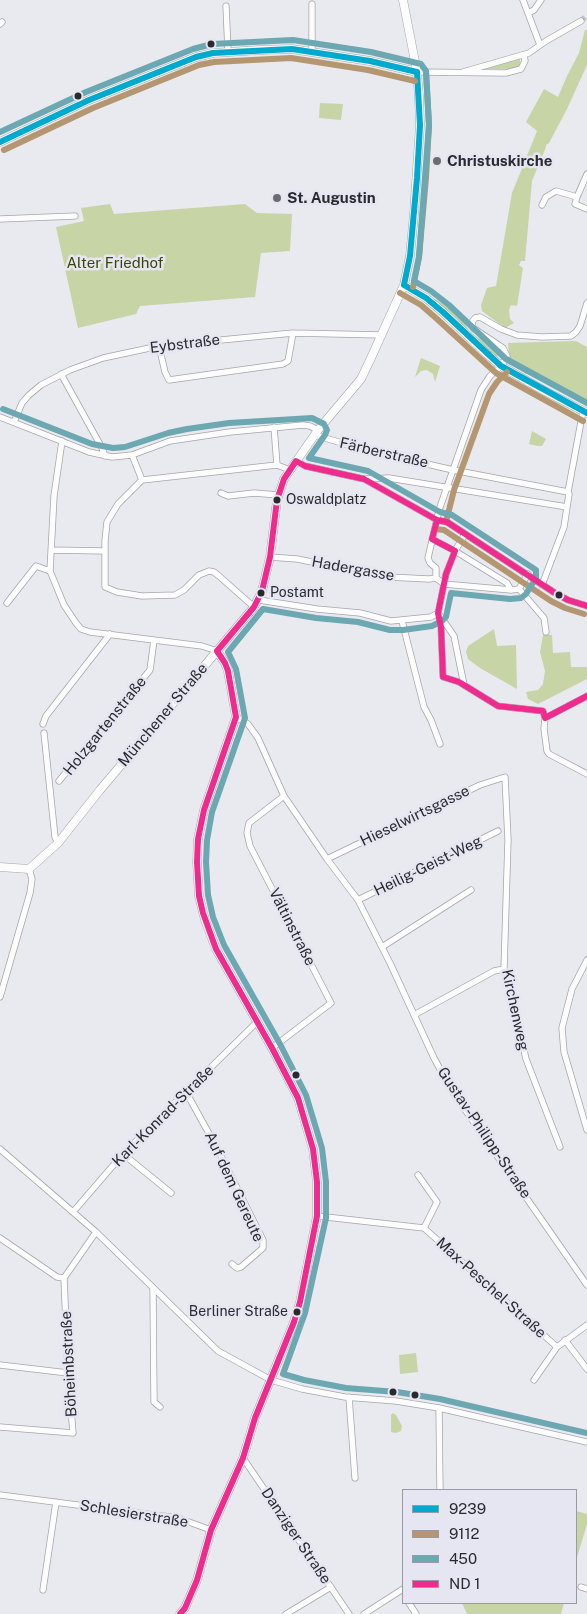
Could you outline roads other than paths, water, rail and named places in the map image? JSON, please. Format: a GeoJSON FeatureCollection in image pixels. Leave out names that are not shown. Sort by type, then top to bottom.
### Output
{"type":"FeatureCollection","features":[{"type":"Feature","properties":{"kind":"main road","name":"Münchener Straße"},"geometry":{"type":"LineString","coordinates":[[29,869],[58,843],[256,603],[262,591],[270,557],[278,495],[284,479],[317,433],[361,380],[404,285],[410,256],[420,125],[417,72],[404,0]]}},
{"type":"Feature","properties":{"kind":"main road"},"geometry":{"type":"LineString","coordinates":[[4,140],[53,121],[89,100],[196,57],[213,53],[292,50],[370,61],[417,72]]}},
{"type":"Feature","properties":{"kind":"main road"},"geometry":{"type":"LineString","coordinates":[[404,285],[426,298],[444,312],[501,366],[541,390],[585,412]]}},
{"type":"Feature","properties":{"kind":"main road"},"geometry":{"type":"LineString","coordinates":[[180,1614],[185,1608],[196,1580],[211,1530],[242,1458],[297,1311],[317,1216],[317,1182],[313,1149],[298,1098],[216,950],[199,896],[198,840],[204,810],[236,717],[228,671],[217,651]]}},
{"type":"Feature","properties":{"kind":"main road"},"geometry":{"type":"LineString","coordinates":[[0,867],[29,869]]}},
{"type":"Feature","properties":{"kind":"street"},"geometry":{"type":"LineString","coordinates":[[523,0],[540,45]]}},
{"type":"Feature","properties":{"kind":"street"},"geometry":{"type":"LineString","coordinates":[[528,13],[534,10],[542,0]]}},
{"type":"Feature","properties":{"kind":"street"},"geometry":{"type":"LineString","coordinates":[[312,4],[312,52]]}},
{"type":"Feature","properties":{"kind":"street"},"geometry":{"type":"LineString","coordinates":[[226,6],[228,51]]}},
{"type":"Feature","properties":{"kind":"street"},"geometry":{"type":"LineString","coordinates":[[463,72],[524,55],[581,21]]}},
{"type":"Feature","properties":{"kind":"street"},"geometry":{"type":"LineString","coordinates":[[417,72],[506,73],[521,70],[525,61],[524,55]]}},
{"type":"Feature","properties":{"kind":"street"},"geometry":{"type":"LineString","coordinates":[[587,174],[575,204],[587,209]]}},
{"type":"Feature","properties":{"kind":"street"},"geometry":{"type":"LineString","coordinates":[[542,205],[546,197],[556,191],[578,197]]}},
{"type":"Feature","properties":{"kind":"street"},"geometry":{"type":"LineString","coordinates":[[0,219],[75,216]]}},
{"type":"Feature","properties":{"kind":"street"},"geometry":{"type":"LineString","coordinates":[[528,574],[519,588],[511,590],[444,584],[436,578],[436,568],[428,558],[446,487],[481,390],[507,356],[504,348],[473,328],[472,322],[475,318],[482,317],[501,329],[517,335],[542,337],[571,336],[580,326],[587,303]]}},
{"type":"Feature","properties":{"kind":"street"},"geometry":{"type":"LineString","coordinates":[[159,346],[165,372],[169,380],[283,364],[288,361],[292,332]]}},
{"type":"Feature","properties":{"kind":"street","name":"Eybstraße"},"geometry":{"type":"LineString","coordinates":[[14,422],[22,403],[29,395],[61,374],[103,358],[159,346],[292,332],[382,335]]}},
{"type":"Feature","properties":{"kind":"street"},"geometry":{"type":"LineString","coordinates":[[61,374],[105,456]]}},
{"type":"Feature","properties":{"kind":"street"},"geometry":{"type":"LineString","coordinates":[[542,585],[564,527],[568,492],[585,412]]}},
{"type":"Feature","properties":{"kind":"street","name":"Färberstraße"},"geometry":{"type":"LineString","coordinates":[[0,417],[94,454],[122,457],[170,441],[230,432],[304,425],[310,426],[317,433],[362,449],[453,470],[568,492]]}},
{"type":"Feature","properties":{"kind":"street"},"geometry":{"type":"LineString","coordinates":[[274,427],[277,465]]}},
{"type":"Feature","properties":{"kind":"street"},"geometry":{"type":"LineString","coordinates":[[62,441],[54,496],[50,571],[64,605],[76,624],[81,629],[208,647],[217,651]]}},
{"type":"Feature","properties":{"kind":"street"},"geometry":{"type":"LineString","coordinates":[[132,455],[142,480]]}},
{"type":"Feature","properties":{"kind":"street"},"geometry":{"type":"LineString","coordinates":[[296,461],[305,466],[364,479],[389,478],[567,507]]}},
{"type":"Feature","properties":{"kind":"street"},"geometry":{"type":"LineString","coordinates":[[290,470],[277,465],[142,480],[118,504],[106,528],[105,587],[112,591],[142,596],[175,595],[184,590],[200,575],[209,571],[214,572],[256,603],[360,614],[391,621],[431,617],[438,614]]}},
{"type":"Feature","properties":{"kind":"street"},"geometry":{"type":"LineString","coordinates":[[364,479],[437,520],[447,522],[568,600],[587,606]]}},
{"type":"Feature","properties":{"kind":"street"},"geometry":{"type":"LineString","coordinates":[[221,493],[228,496],[254,493],[278,495]]}},
{"type":"Feature","properties":{"kind":"street"},"geometry":{"type":"LineString","coordinates":[[465,534],[455,551],[446,574],[438,614],[441,627],[443,677],[459,682],[498,706],[543,711],[546,751],[587,774]]}},
{"type":"Feature","properties":{"kind":"street"},"geometry":{"type":"LineString","coordinates":[[432,539],[507,583],[511,590]]}},
{"type":"Feature","properties":{"kind":"street"},"geometry":{"type":"LineString","coordinates":[[51,550],[105,551]]}},
{"type":"Feature","properties":{"kind":"street","name":"Hadergasse"},"geometry":{"type":"LineString","coordinates":[[270,557],[297,559],[388,577],[436,578]]}},
{"type":"Feature","properties":{"kind":"street"},"geometry":{"type":"LineString","coordinates":[[7,603],[36,566],[50,571]]}},
{"type":"Feature","properties":{"kind":"street"},"geometry":{"type":"LineString","coordinates":[[519,588],[544,618],[546,632]]}},
{"type":"Feature","properties":{"kind":"street"},"geometry":{"type":"LineString","coordinates":[[438,614],[454,636],[464,686]]}},
{"type":"Feature","properties":{"kind":"street"},"geometry":{"type":"LineString","coordinates":[[402,621],[424,707],[432,720],[440,744]]}},
{"type":"Feature","properties":{"kind":"street"},"geometry":{"type":"LineString","coordinates":[[43,724],[46,716],[110,634]]}},
{"type":"Feature","properties":{"kind":"street","name":"Holzgartenstraße"},"geometry":{"type":"LineString","coordinates":[[59,781],[150,670],[154,640]]}},
{"type":"Feature","properties":{"kind":"street"},"geometry":{"type":"LineString","coordinates":[[545,718],[587,696]]}},
{"type":"Feature","properties":{"kind":"street","name":"Gustav-Philipp-Straße"},"geometry":{"type":"LineString","coordinates":[[236,717],[248,724],[258,738],[284,796],[358,900],[434,1058],[452,1091],[587,1285]]}},
{"type":"Feature","properties":{"kind":"street"},"geometry":{"type":"LineString","coordinates":[[44,733],[55,837],[58,843]]}},
{"type":"Feature","properties":{"kind":"street","name":"Hieselwirtsgasse"},"geometry":{"type":"LineString","coordinates":[[328,859],[480,785],[505,777]]}},
{"type":"Feature","properties":{"kind":"street","name":"Kirchenweg"},"geometry":{"type":"LineString","coordinates":[[505,777],[508,840],[504,969],[526,1059],[560,1147]]}},
{"type":"Feature","properties":{"kind":"street","name":"Vältinstraße"},"geometry":{"type":"LineString","coordinates":[[272,1048],[331,1003],[250,846],[247,833],[249,823],[284,796]]}},
{"type":"Feature","properties":{"kind":"street","name":"Heilig-Geist-Weg"},"geometry":{"type":"LineString","coordinates":[[358,900],[498,832]]}},
{"type":"Feature","properties":{"kind":"street"},"geometry":{"type":"LineString","coordinates":[[0,997],[30,894],[32,879],[29,869]]}},
{"type":"Feature","properties":{"kind":"street"},"geometry":{"type":"LineString","coordinates":[[382,947],[471,890]]}},
{"type":"Feature","properties":{"kind":"street"},"geometry":{"type":"LineString","coordinates":[[587,960],[572,989],[562,1028],[564,1052],[587,1130]]}},
{"type":"Feature","properties":{"kind":"street"},"geometry":{"type":"LineString","coordinates":[[414,1015],[494,971],[504,969]]}},
{"type":"Feature","properties":{"kind":"street","name":"Karl-Konrad-Straße"},"geometry":{"type":"LineString","coordinates":[[73,1212],[123,1154],[257,1022]]}},
{"type":"Feature","properties":{"kind":"street","name":"Auf dem Gereute"},"geometry":{"type":"LineString","coordinates":[[186,1092],[218,1148],[263,1240],[263,1248],[241,1267],[237,1268],[232,1264]]}},
{"type":"Feature","properties":{"kind":"street"},"geometry":{"type":"LineString","coordinates":[[0,1149],[96,1232],[218,1352],[271,1380],[302,1389],[438,1408],[587,1442]]}},
{"type":"Feature","properties":{"kind":"street"},"geometry":{"type":"LineString","coordinates":[[123,1154],[171,1193]]}},
{"type":"Feature","properties":{"kind":"street","name":"Max-Peschel-Straße"},"geometry":{"type":"LineString","coordinates":[[418,1175],[437,1202],[424,1228]]}},
{"type":"Feature","properties":{"kind":"street","name":"Max-Peschel-Straße"},"geometry":{"type":"LineString","coordinates":[[317,1216],[424,1228],[557,1347]]}},
{"type":"Feature","properties":{"kind":"street"},"geometry":{"type":"LineString","coordinates":[[0,1238],[57,1277],[64,1278],[96,1232]]}},
{"type":"Feature","properties":{"kind":"street","name":"Böheimbstraße"},"geometry":{"type":"LineString","coordinates":[[0,1428],[73,1433],[68,1373],[64,1278]]}},
{"type":"Feature","properties":{"kind":"street"},"geometry":{"type":"LineString","coordinates":[[152,1288],[154,1402],[160,1408]]}},
{"type":"Feature","properties":{"kind":"street","name":"Max-Peschel-Straße"},"geometry":{"type":"LineString","coordinates":[[534,1380],[557,1347],[587,1325]]}},
{"type":"Feature","properties":{"kind":"street","name":"Max-Peschel-Straße"},"geometry":{"type":"LineString","coordinates":[[565,1340],[587,1369]]}},
{"type":"Feature","properties":{"kind":"street"},"geometry":{"type":"LineString","coordinates":[[0,1364],[68,1373]]}},
{"type":"Feature","properties":{"kind":"street"},"geometry":{"type":"LineString","coordinates":[[350,1397],[355,1478]]}},
{"type":"Feature","properties":{"kind":"street"},"geometry":{"type":"LineString","coordinates":[[438,1408],[440,1489]]}},
{"type":"Feature","properties":{"kind":"street","name":"Danziger Straße"},"geometry":{"type":"LineString","coordinates":[[242,1458],[349,1614]]}},
{"type":"Feature","properties":{"kind":"street","name":"Schlesierstraße"},"geometry":{"type":"LineString","coordinates":[[0,1495],[178,1518],[211,1530]]}},
{"type":"Feature","properties":{"kind":"street"},"geometry":{"type":"LineString","coordinates":[[43,1590],[56,1502]]}},
{"type":"Feature","properties":{"kind":"street"},"geometry":{"type":"LineString","coordinates":[[286,1614],[331,1587]]}},
{"type":"Feature","properties":{"kind":"street"},"geometry":{"type":"LineString","coordinates":[[364,1614],[402,1592]]}},
{"type":"Feature","properties":{"kind":"tunnel"},"geometry":{"type":"LineString","coordinates":[[581,21],[587,15]]}},
{"type":"Feature","properties":{"kind":"place","name":"Christuskirche"},"geometry":{"type":"Point","coordinates":[437,161]}},
{"type":"Feature","properties":{"kind":"place","name":"St. Augustin"},"geometry":{"type":"Point","coordinates":[277,198]}},
{"type":"Feature","properties":{"kind":"place","name":"Oswaldplatz"},"geometry":{"type":"Point","coordinates":[277,500]}},
{"type":"Feature","properties":{"kind":"place","name":"Postamt"},"geometry":{"type":"Point","coordinates":[261,593]}},
{"type":"Feature","properties":{"kind":"place","name":"Berliner Straße"},"geometry":{"type":"Point","coordinates":[297,1312]}},
{"type":"Feature","properties":{"kind":"park label","name":"Alter Friedhof"},"geometry":{"type":"Point","coordinates":[115,263]}}]}
